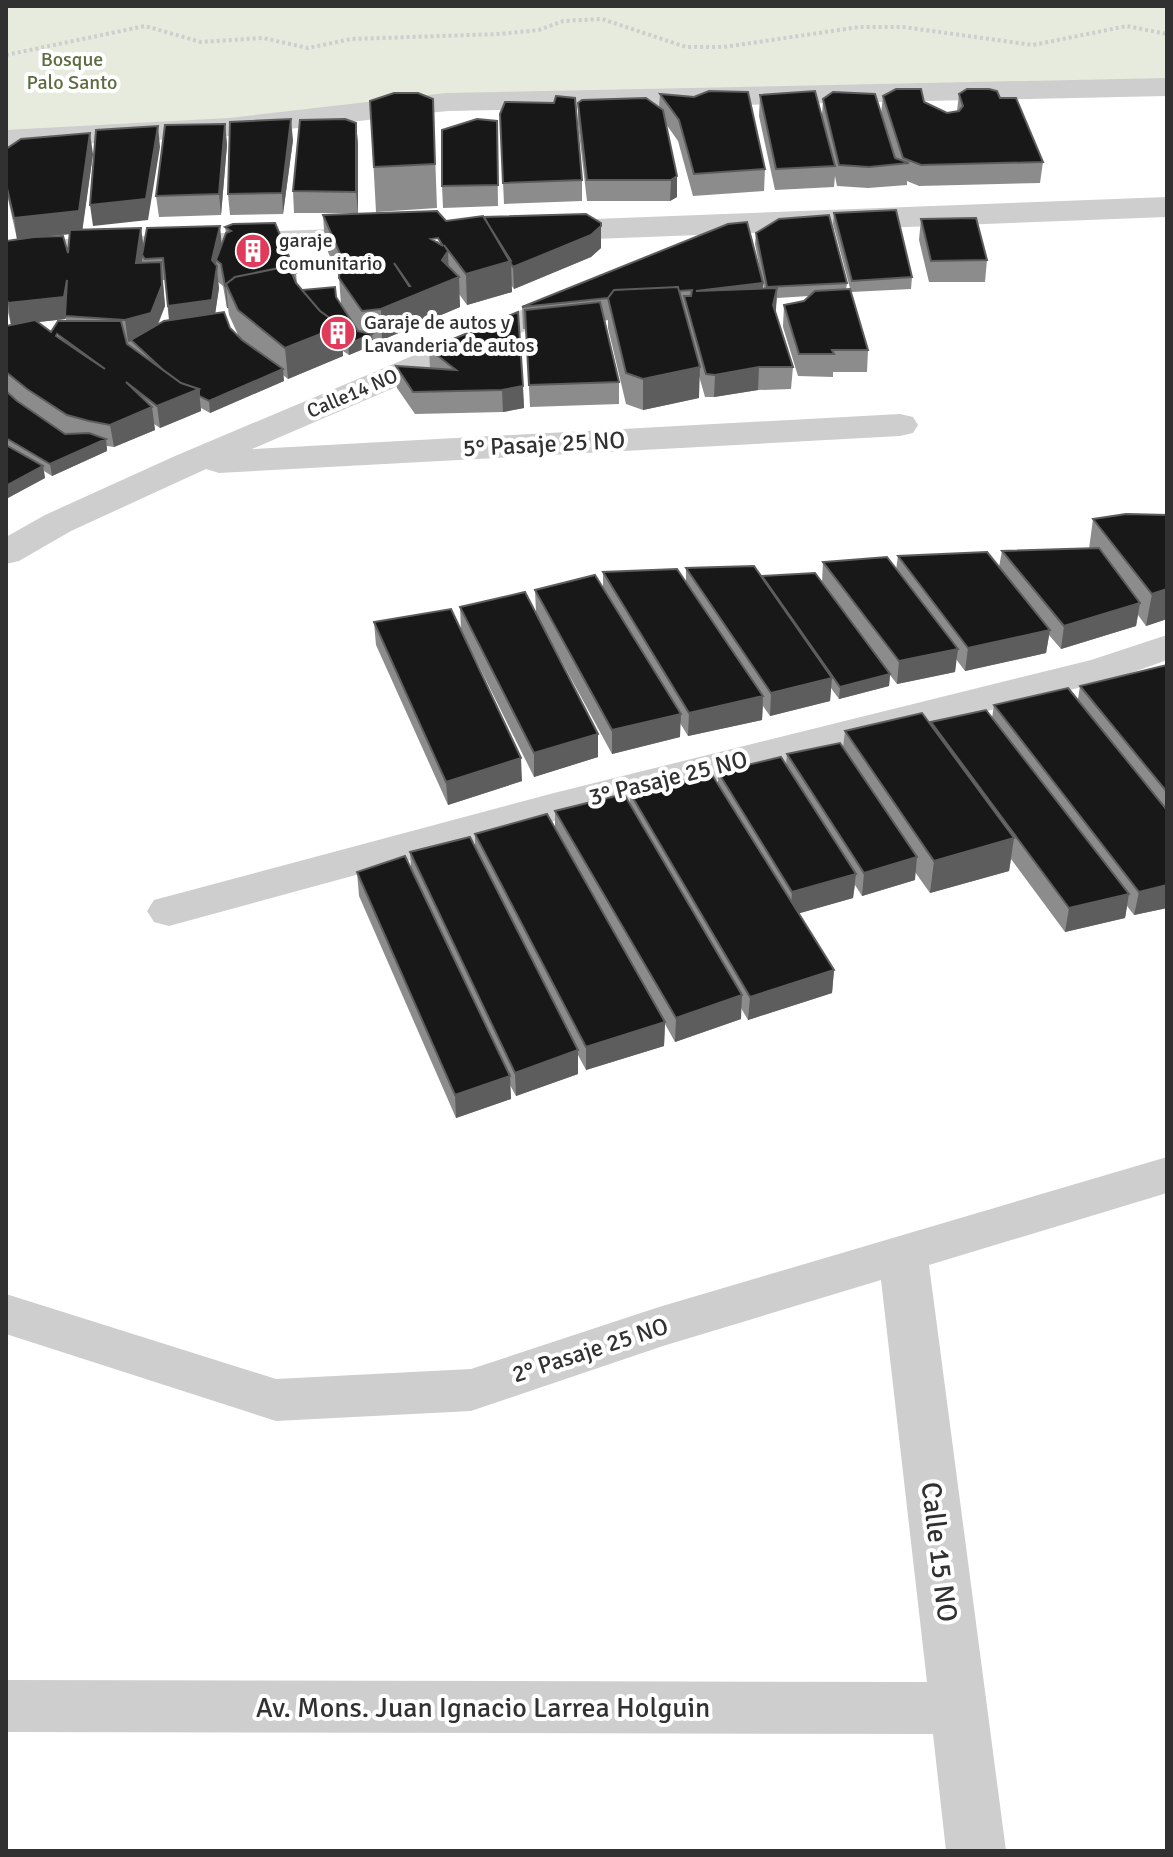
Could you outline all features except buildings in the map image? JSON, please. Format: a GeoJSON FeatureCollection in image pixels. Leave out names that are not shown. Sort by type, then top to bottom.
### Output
{"type":"FeatureCollection","features":[{"type":"Feature","properties":{"kind":"street"},"geometry":{"type":"LineString","coordinates":[[6,139],[229,127],[446,102],[1167,87]]}},
{"type":"Feature","properties":{"kind":"street"},"geometry":{"type":"LineString","coordinates":[[510,232],[1167,207]]}},
{"type":"Feature","properties":{"kind":"street"},"geometry":{"type":"LineString","coordinates":[[661,260],[747,223]]}},
{"type":"Feature","properties":{"kind":"street"},"geometry":{"type":"LineString","coordinates":[[6,257],[66,249],[415,236]]}},
{"type":"Feature","properties":{"kind":"street","name":"Calle14 NO"},"geometry":{"type":"LineString","coordinates":[[6,553],[58,523],[188,464],[604,285]]}},
{"type":"Feature","properties":{"kind":"street","name":"5° Pasaje 25 NO"},"geometry":{"type":"LineString","coordinates":[[188,464],[900,425]]}},
{"type":"Feature","properties":{"kind":"street","name":"3° Pasaje 25 NO"},"geometry":{"type":"LineString","coordinates":[[169,911],[554,807],[1103,669],[1167,647]]}},
{"type":"Feature","properties":{"kind":"street","name":"2° Pasaje 25 NO"},"geometry":{"type":"LineString","coordinates":[[6,1314],[276,1400],[471,1390],[659,1327],[1167,1175]]}},
{"type":"Feature","properties":{"kind":"street","name":"Calle 15 NO"},"geometry":{"type":"LineString","coordinates":[[903,1252],[976,1851]]}},
{"type":"Feature","properties":{"kind":"street","name":"Av. Mons. Juan Ignacio Larrea Holguin"},"geometry":{"type":"LineString","coordinates":[[6,1706],[959,1708]]}},
{"type":"Feature","properties":{"kind":"path"},"geometry":{"type":"LineString","coordinates":[[6,55],[145,26],[201,42],[263,38],[308,48],[351,39],[499,34],[539,30],[563,21],[602,19],[686,47],[724,47],[859,27],[903,27],[1033,45],[1127,26],[1167,34]]}},
{"type":"Feature","properties":{"kind":"green space","name":"Bosque Palo Santo"},"geometry":{"type":"Polygon","coordinates":[[[6,6],[1167,6],[1167,87],[641,101],[339,117],[6,141],[6,6]]]}},
{"type":"Feature","properties":{"kind":"place","name":"garaje comunitario"},"geometry":{"type":"Point","coordinates":[253,251]}},
{"type":"Feature","properties":{"kind":"place","name":"Garaje de autos y Lavanderia de autos"},"geometry":{"type":"Point","coordinates":[338,333]}}]}
